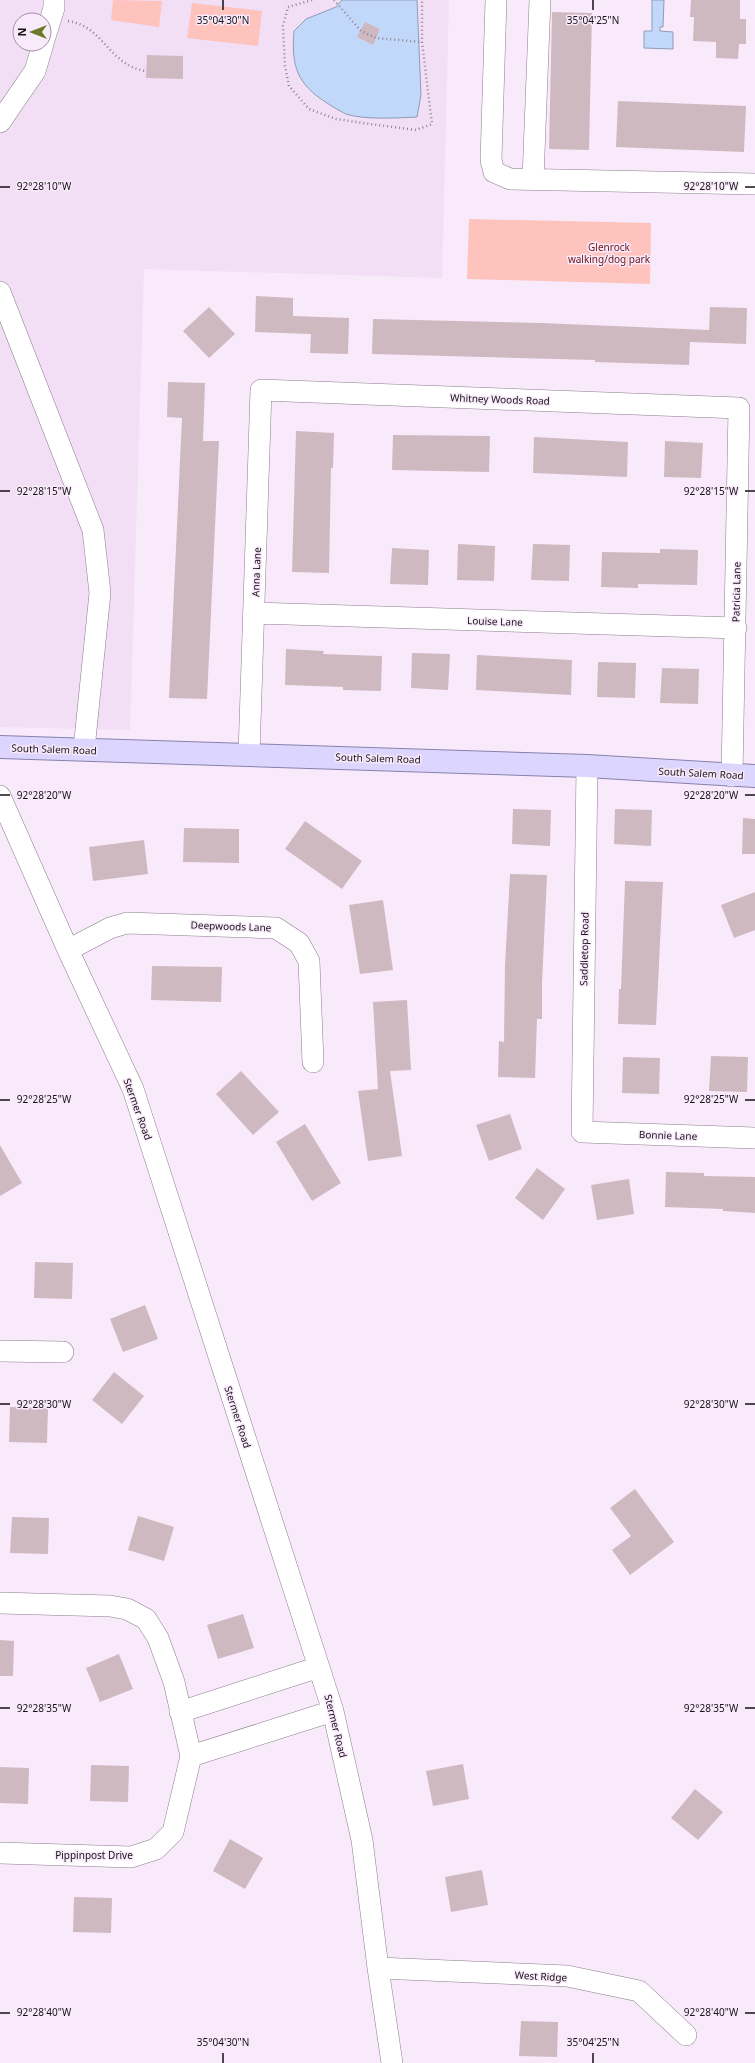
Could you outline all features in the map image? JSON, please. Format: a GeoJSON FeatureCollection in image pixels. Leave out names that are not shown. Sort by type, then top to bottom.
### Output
{"type":"FeatureCollection","features":[{"type":"Feature","properties":{"kind":"main road","name":"South Salem Road"},"geometry":{"type":"LineString","coordinates":[[0,747],[587,766],[732,776],[755,776]]}},
{"type":"Feature","properties":{"kind":"street"},"geometry":{"type":"LineString","coordinates":[[52,14],[54,0]]}},
{"type":"Feature","properties":{"kind":"street"},"geometry":{"type":"LineString","coordinates":[[496,0],[492,160],[494,172],[510,179],[755,184]]}},
{"type":"Feature","properties":{"kind":"street"},"geometry":{"type":"LineString","coordinates":[[533,179],[540,0]]}},
{"type":"Feature","properties":{"kind":"street"},"geometry":{"type":"LineString","coordinates":[[0,122],[35,71],[41,52]]}},
{"type":"Feature","properties":{"kind":"street"},"geometry":{"type":"LineString","coordinates":[[0,292],[93,530],[100,593],[84,749]]}},
{"type":"Feature","properties":{"kind":"street","name":"Whitney Woods Road"},"geometry":{"type":"LineString","coordinates":[[262,390],[739,408]]}},
{"type":"Feature","properties":{"kind":"street","name":"Anna Lane"},"geometry":{"type":"LineString","coordinates":[[250,754],[262,390]]}},
{"type":"Feature","properties":{"kind":"street","name":"Patricia Lane"},"geometry":{"type":"LineString","coordinates":[[732,776],[739,408]]}},
{"type":"Feature","properties":{"kind":"street","name":"Louise Lane"},"geometry":{"type":"LineString","coordinates":[[254,613],[736,628]]}},
{"type":"Feature","properties":{"kind":"street","name":"Saddletop Road"},"geometry":{"type":"LineString","coordinates":[[582,1132],[587,766]]}},
{"type":"Feature","properties":{"kind":"street","name":"Stermer Road"},"geometry":{"type":"LineString","coordinates":[[0,796],[68,950],[133,1089],[333,1711],[362,1840],[378,1968],[392,2063]]}},
{"type":"Feature","properties":{"kind":"street","name":"Deepwoods Lane"},"geometry":{"type":"LineString","coordinates":[[68,950],[110,928],[127,923],[276,928],[298,943],[309,961],[313,1062]]}},
{"type":"Feature","properties":{"kind":"street","name":"Bonnie Lane"},"geometry":{"type":"LineString","coordinates":[[582,1132],[755,1138]]}},
{"type":"Feature","properties":{"kind":"street"},"geometry":{"type":"LineString","coordinates":[[0,1351],[63,1352]]}},
{"type":"Feature","properties":{"kind":"street","name":"Pippinpost Drive"},"geometry":{"type":"LineString","coordinates":[[0,1603],[110,1606],[127,1609],[146,1618],[158,1638],[174,1682],[191,1756],[173,1832],[156,1850],[131,1857],[0,1853]]}},
{"type":"Feature","properties":{"kind":"street"},"geometry":{"type":"LineString","coordinates":[[180,1712],[319,1667]]}},
{"type":"Feature","properties":{"kind":"street"},"geometry":{"type":"LineString","coordinates":[[191,1756],[333,1711]]}},
{"type":"Feature","properties":{"kind":"street","name":"West Ridge"},"geometry":{"type":"LineString","coordinates":[[378,1968],[567,1976],[639,1991],[686,2035]]}},
{"type":"Feature","properties":{"kind":"path"},"geometry":{"type":"LineString","coordinates":[[312,0],[288,7],[283,26],[285,66],[289,86],[309,109],[336,119],[416,130],[432,124],[422,42],[422,0]]}},
{"type":"Feature","properties":{"kind":"path"},"geometry":{"type":"LineString","coordinates":[[334,0],[361,31],[376,38],[422,42]]}},
{"type":"Feature","properties":{"kind":"path"},"geometry":{"type":"LineString","coordinates":[[63,21],[83,25],[95,34],[123,63],[131,68],[146,70]]}},
{"type":"Feature","properties":{"kind":"shaded area"},"geometry":{"type":"Polygon","coordinates":[[[0,0],[449,0],[442,278],[144,269],[130,730],[0,727],[0,0]]]}},
{"type":"Feature","properties":{"kind":"green space"},"geometry":{"type":"Polygon","coordinates":[[[113,0],[162,1],[159,27],[111,20],[113,0]]]}},
{"type":"Feature","properties":{"kind":"green space"},"geometry":{"type":"Polygon","coordinates":[[[192,3],[262,11],[258,46],[187,38],[192,3]]]}},
{"type":"Feature","properties":{"kind":"green space","name":"Glenrock walking/dog park"},"geometry":{"type":"Polygon","coordinates":[[[469,219],[651,223],[650,284],[467,279],[469,219]]]}},
{"type":"Feature","properties":{"kind":"water"},"geometry":{"type":"Polygon","coordinates":[[[342,0],[417,0],[421,95],[417,117],[371,118],[346,114],[317,96],[303,81],[295,64],[293,43],[294,31],[306,19],[336,7],[342,0]]]}},
{"type":"Feature","properties":{"kind":"water"},"geometry":{"type":"Polygon","coordinates":[[[652,0],[664,0],[663,27],[660,27],[660,31],[673,32],[673,49],[644,48],[644,31],[652,31],[652,0]]]}},
{"type":"Feature","properties":{"kind":"building"},"geometry":{"type":"Polygon","coordinates":[[[691,0],[740,0],[740,19],[746,19],[746,44],[739,44],[738,59],[716,58],[716,42],[693,41],[694,17],[690,17],[691,0]]]}},
{"type":"Feature","properties":{"kind":"building"},"geometry":{"type":"Polygon","coordinates":[[[552,12],[592,13],[589,150],[549,149],[552,12]]]}},
{"type":"Feature","properties":{"kind":"building"},"geometry":{"type":"Polygon","coordinates":[[[365,22],[380,29],[373,45],[357,37],[365,22]]]}},
{"type":"Feature","properties":{"kind":"building"},"geometry":{"type":"Polygon","coordinates":[[[147,55],[183,56],[183,79],[146,78],[147,55]]]}},
{"type":"Feature","properties":{"kind":"building"},"geometry":{"type":"Polygon","coordinates":[[[618,101],[746,106],[744,152],[616,147],[618,101]]]}},
{"type":"Feature","properties":{"kind":"building"},"geometry":{"type":"Polygon","coordinates":[[[256,296],[293,298],[293,316],[349,318],[348,354],[310,353],[311,334],[255,332],[256,296]]]}},
{"type":"Feature","properties":{"kind":"building"},"geometry":{"type":"Polygon","coordinates":[[[209,307],[235,334],[209,358],[183,331],[209,307]]]}},
{"type":"Feature","properties":{"kind":"building"},"geometry":{"type":"Polygon","coordinates":[[[710,307],[747,308],[746,344],[690,342],[689,365],[595,362],[595,360],[372,354],[373,319],[542,323],[709,330],[710,307]]]}},
{"type":"Feature","properties":{"kind":"building"},"geometry":{"type":"Polygon","coordinates":[[[168,382],[205,383],[203,441],[219,441],[207,699],[169,698],[182,418],[167,417],[168,382]]]}},
{"type":"Feature","properties":{"kind":"building"},"geometry":{"type":"Polygon","coordinates":[[[296,431],[334,433],[333,468],[331,468],[329,573],[292,572],[296,431]]]}},
{"type":"Feature","properties":{"kind":"building"},"geometry":{"type":"Polygon","coordinates":[[[393,435],[490,436],[489,472],[392,470],[393,435]]]}},
{"type":"Feature","properties":{"kind":"building"},"geometry":{"type":"Polygon","coordinates":[[[534,437],[628,442],[627,477],[533,473],[534,437]]]}},
{"type":"Feature","properties":{"kind":"building"},"geometry":{"type":"Polygon","coordinates":[[[665,441],[703,443],[701,478],[664,477],[665,441]]]}},
{"type":"Feature","properties":{"kind":"building"},"geometry":{"type":"Polygon","coordinates":[[[458,544],[495,546],[494,581],[457,580],[458,544]]]}},
{"type":"Feature","properties":{"kind":"building"},"geometry":{"type":"Polygon","coordinates":[[[533,544],[570,545],[569,581],[531,580],[533,544]]]}},
{"type":"Feature","properties":{"kind":"building"},"geometry":{"type":"Polygon","coordinates":[[[392,548],[429,550],[428,585],[390,584],[392,548]]]}},
{"type":"Feature","properties":{"kind":"building"},"geometry":{"type":"Polygon","coordinates":[[[660,549],[698,550],[697,585],[638,584],[638,588],[601,587],[602,552],[660,553],[660,549]]]}},
{"type":"Feature","properties":{"kind":"building"},"geometry":{"type":"Polygon","coordinates":[[[286,649],[324,651],[323,654],[382,656],[381,691],[343,690],[343,687],[285,685],[286,649]]]}},
{"type":"Feature","properties":{"kind":"building"},"geometry":{"type":"Polygon","coordinates":[[[412,653],[450,654],[448,690],[411,688],[412,653]]]}},
{"type":"Feature","properties":{"kind":"building"},"geometry":{"type":"Polygon","coordinates":[[[477,655],[572,660],[571,695],[476,690],[477,655]]]}},
{"type":"Feature","properties":{"kind":"building"},"geometry":{"type":"Polygon","coordinates":[[[598,662],[636,663],[635,698],[597,697],[598,662]]]}},
{"type":"Feature","properties":{"kind":"building"},"geometry":{"type":"Polygon","coordinates":[[[662,668],[699,669],[698,704],[660,703],[662,668]]]}},
{"type":"Feature","properties":{"kind":"building"},"geometry":{"type":"Polygon","coordinates":[[[513,809],[551,810],[550,846],[512,844],[513,809]]]}},
{"type":"Feature","properties":{"kind":"building"},"geometry":{"type":"Polygon","coordinates":[[[615,809],[652,810],[651,846],[614,844],[615,809]]]}},
{"type":"Feature","properties":{"kind":"building"},"geometry":{"type":"Polygon","coordinates":[[[743,818],[755,819],[755,854],[742,854],[743,818]]]}},
{"type":"Feature","properties":{"kind":"building"},"geometry":{"type":"Polygon","coordinates":[[[305,821],[362,861],[342,889],[285,849],[305,821]]]}},
{"type":"Feature","properties":{"kind":"building"},"geometry":{"type":"Polygon","coordinates":[[[184,828],[239,829],[239,863],[183,862],[184,828]]]}},
{"type":"Feature","properties":{"kind":"building"},"geometry":{"type":"Polygon","coordinates":[[[144,840],[148,874],[93,881],[89,847],[144,840]]]}},
{"type":"Feature","properties":{"kind":"building"},"geometry":{"type":"Polygon","coordinates":[[[510,874],[547,875],[542,984],[542,1019],[537,1019],[535,1078],[498,1077],[499,1041],[504,1042],[505,965],[510,874]]]}},
{"type":"Feature","properties":{"kind":"building"},"geometry":{"type":"Polygon","coordinates":[[[625,881],[663,882],[656,1025],[618,1024],[619,989],[621,989],[625,881]]]}},
{"type":"Feature","properties":{"kind":"building"},"geometry":{"type":"Polygon","coordinates":[[[755,892],[755,930],[734,938],[721,905],[755,892]]]}},
{"type":"Feature","properties":{"kind":"building"},"geometry":{"type":"Polygon","coordinates":[[[383,900],[393,970],[360,974],[349,905],[383,900]]]}},
{"type":"Feature","properties":{"kind":"building"},"geometry":{"type":"Polygon","coordinates":[[[152,966],[222,967],[221,1002],[151,1000],[152,966]]]}},
{"type":"Feature","properties":{"kind":"building"},"geometry":{"type":"Polygon","coordinates":[[[407,1000],[411,1070],[390,1071],[402,1156],[368,1161],[358,1091],[378,1089],[373,1002],[407,1000]]]}},
{"type":"Feature","properties":{"kind":"building"},"geometry":{"type":"Polygon","coordinates":[[[711,1056],[748,1057],[747,1092],[709,1091],[711,1056]]]}},
{"type":"Feature","properties":{"kind":"building"},"geometry":{"type":"Polygon","coordinates":[[[623,1057],[660,1058],[659,1094],[622,1093],[623,1057]]]}},
{"type":"Feature","properties":{"kind":"building"},"geometry":{"type":"Polygon","coordinates":[[[241,1071],[279,1112],[253,1135],[216,1094],[241,1071]]]}},
{"type":"Feature","properties":{"kind":"building"},"geometry":{"type":"Polygon","coordinates":[[[510,1114],[522,1149],[489,1161],[476,1125],[510,1114]]]}},
{"type":"Feature","properties":{"kind":"building"},"geometry":{"type":"Polygon","coordinates":[[[305,1124],[341,1183],[312,1201],[276,1142],[305,1124]]]}},
{"type":"Feature","properties":{"kind":"building"},"geometry":{"type":"Polygon","coordinates":[[[0,1145],[22,1183],[0,1196],[0,1145]]]}},
{"type":"Feature","properties":{"kind":"building"},"geometry":{"type":"Polygon","coordinates":[[[537,1168],[565,1189],[543,1220],[515,1198],[537,1168]]]}},
{"type":"Feature","properties":{"kind":"building"},"geometry":{"type":"Polygon","coordinates":[[[666,1172],[704,1173],[704,1176],[755,1177],[755,1213],[723,1211],[723,1209],[665,1207],[666,1172]]]}},
{"type":"Feature","properties":{"kind":"building"},"geometry":{"type":"Polygon","coordinates":[[[629,1179],[634,1214],[597,1220],[591,1185],[629,1179]]]}},
{"type":"Feature","properties":{"kind":"building"},"geometry":{"type":"Polygon","coordinates":[[[35,1262],[73,1263],[72,1299],[34,1298],[35,1262]]]}},
{"type":"Feature","properties":{"kind":"building"},"geometry":{"type":"Polygon","coordinates":[[[145,1305],[158,1339],[123,1352],[110,1319],[145,1305]]]}},
{"type":"Feature","properties":{"kind":"building"},"geometry":{"type":"Polygon","coordinates":[[[114,1372],[144,1396],[122,1424],[92,1400],[114,1372]]]}},
{"type":"Feature","properties":{"kind":"building"},"geometry":{"type":"Polygon","coordinates":[[[10,1407],[48,1408],[47,1443],[9,1442],[10,1407]]]}},
{"type":"Feature","properties":{"kind":"building"},"geometry":{"type":"Polygon","coordinates":[[[635,1489],[674,1542],[630,1575],[612,1550],[631,1536],[610,1508],[635,1489]]]}},
{"type":"Feature","properties":{"kind":"building"},"geometry":{"type":"Polygon","coordinates":[[[138,1516],[174,1527],[164,1561],[128,1550],[138,1516]]]}},
{"type":"Feature","properties":{"kind":"building"},"geometry":{"type":"Polygon","coordinates":[[[12,1517],[49,1518],[48,1554],[10,1553],[12,1517]]]}},
{"type":"Feature","properties":{"kind":"building"},"geometry":{"type":"Polygon","coordinates":[[[243,1614],[254,1648],[218,1659],[207,1625],[243,1614]]]}},
{"type":"Feature","properties":{"kind":"building"},"geometry":{"type":"Polygon","coordinates":[[[0,1640],[14,1641],[13,1676],[0,1676],[0,1640]]]}},
{"type":"Feature","properties":{"kind":"building"},"geometry":{"type":"Polygon","coordinates":[[[119,1654],[133,1689],[100,1702],[86,1668],[119,1654]]]}},
{"type":"Feature","properties":{"kind":"building"},"geometry":{"type":"Polygon","coordinates":[[[463,1764],[469,1799],[433,1806],[426,1771],[463,1764]]]}},
{"type":"Feature","properties":{"kind":"building"},"geometry":{"type":"Polygon","coordinates":[[[91,1765],[129,1766],[128,1802],[90,1801],[91,1765]]]}},
{"type":"Feature","properties":{"kind":"building"},"geometry":{"type":"Polygon","coordinates":[[[0,1767],[29,1768],[28,1804],[0,1803],[0,1767]]]}},
{"type":"Feature","properties":{"kind":"building"},"geometry":{"type":"Polygon","coordinates":[[[695,1789],[723,1812],[698,1840],[671,1818],[695,1789]]]}},
{"type":"Feature","properties":{"kind":"building"},"geometry":{"type":"Polygon","coordinates":[[[230,1839],[263,1858],[245,1889],[213,1871],[230,1839]]]}},
{"type":"Feature","properties":{"kind":"building"},"geometry":{"type":"Polygon","coordinates":[[[482,1870],[488,1905],[451,1912],[445,1877],[482,1870]]]}},
{"type":"Feature","properties":{"kind":"building"},"geometry":{"type":"Polygon","coordinates":[[[74,1897],[112,1898],[111,1933],[73,1932],[74,1897]]]}},
{"type":"Feature","properties":{"kind":"building"},"geometry":{"type":"Polygon","coordinates":[[[521,2021],[558,2022],[557,2057],[519,2056],[521,2021]]]}}]}
